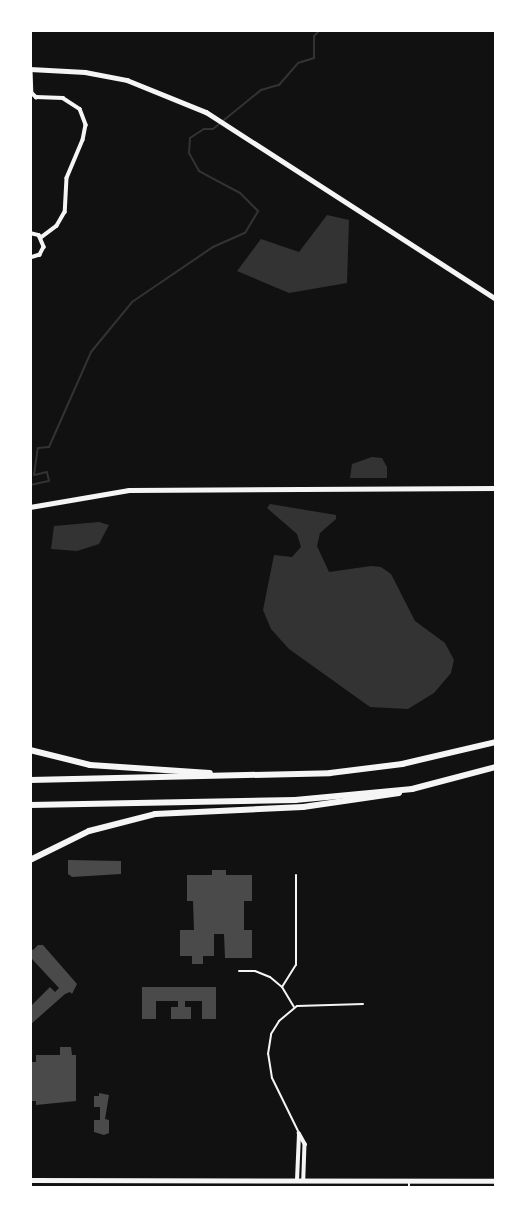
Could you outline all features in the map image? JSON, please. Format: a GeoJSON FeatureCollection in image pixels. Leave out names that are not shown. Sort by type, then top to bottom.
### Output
{"type":"FeatureCollection","features":[{"type":"Feature","properties":{"kind":"highway"},"geometry":{"type":"LineString","coordinates":[[30,780],[330,773],[402,764],[496,742]]}},
{"type":"Feature","properties":{"kind":"highway"},"geometry":{"type":"LineString","coordinates":[[30,751],[90,765],[258,776]]}},
{"type":"Feature","properties":{"kind":"highway"},"geometry":{"type":"LineString","coordinates":[[30,860],[89,831],[155,814],[303,807],[412,789],[496,767]]}},
{"type":"Feature","properties":{"kind":"highway"},"geometry":{"type":"LineString","coordinates":[[30,805],[274,802],[412,789]]}},
{"type":"Feature","properties":{"kind":"street"},"geometry":{"type":"LineString","coordinates":[[41,238],[57,226],[65,212],[67,178],[83,140],[86,125],[80,110],[74,104],[63,98],[36,97],[32,93],[31,69],[85,72],[127,80],[228,124],[496,299]]}},
{"type":"Feature","properties":{"kind":"street"},"geometry":{"type":"LineString","coordinates":[[30,233],[41,238]]}},
{"type":"Feature","properties":{"kind":"street"},"geometry":{"type":"LineString","coordinates":[[30,258],[43,251],[41,238]]}},
{"type":"Feature","properties":{"kind":"street"},"geometry":{"type":"LineString","coordinates":[[30,507],[129,489],[496,488]]}},
{"type":"Feature","properties":{"kind":"street"},"geometry":{"type":"LineString","coordinates":[[297,1181],[299,1133]]}},
{"type":"Feature","properties":{"kind":"street"},"geometry":{"type":"LineString","coordinates":[[299,1133],[305,1144],[304,1181]]}},
{"type":"Feature","properties":{"kind":"street"},"geometry":{"type":"LineString","coordinates":[[30,1180],[496,1181]]}},
{"type":"Feature","properties":{"kind":"lane"},"geometry":{"type":"LineString","coordinates":[[282,987],[296,965],[296,875]]}},
{"type":"Feature","properties":{"kind":"lane"},"geometry":{"type":"LineString","coordinates":[[239,971],[255,971],[270,977],[282,987],[295,1007]]}},
{"type":"Feature","properties":{"kind":"lane"},"geometry":{"type":"LineString","coordinates":[[299,1133],[272,1078],[268,1054],[271,1034],[279,1021],[295,1007],[307,1004],[363,1004]]}},
{"type":"Feature","properties":{"kind":"lane"},"geometry":{"type":"LineString","coordinates":[[346,1181],[347,1188]]}},
{"type":"Feature","properties":{"kind":"lane"},"geometry":{"type":"LineString","coordinates":[[409,1181],[409,1188]]}},
{"type":"Feature","properties":{"kind":"shaded area"},"geometry":{"type":"Polygon","coordinates":[[[327,215],[349,220],[347,283],[289,293],[237,271],[261,239],[299,252],[327,215]]]}},
{"type":"Feature","properties":{"kind":"shaded area"},"geometry":{"type":"Polygon","coordinates":[[[372,457],[382,458],[387,467],[387,478],[350,478],[352,464],[372,457]]]}},
{"type":"Feature","properties":{"kind":"shaded area"},"geometry":{"type":"Polygon","coordinates":[[[270,504],[336,515],[336,519],[320,533],[317,546],[329,572],[371,566],[381,567],[391,574],[415,621],[445,643],[454,660],[451,673],[434,693],[408,709],[370,707],[289,649],[271,629],[263,610],[274,555],[292,557],[301,547],[297,534],[267,508],[270,504]]]}},
{"type":"Feature","properties":{"kind":"shaded area"},"geometry":{"type":"Polygon","coordinates":[[[99,522],[109,525],[99,544],[77,551],[51,549],[54,526],[99,522]]]}},
{"type":"Feature","properties":{"kind":"building"},"geometry":{"type":"Polygon","coordinates":[[[68,860],[121,861],[121,874],[72,877],[68,874],[68,860]]]}},
{"type":"Feature","properties":{"kind":"building"},"geometry":{"type":"Polygon","coordinates":[[[212,870],[226,870],[226,875],[252,875],[252,901],[244,901],[244,930],[252,930],[252,958],[225,958],[224,934],[214,934],[214,956],[203,956],[203,964],[192,964],[192,956],[180,956],[180,930],[194,930],[193,901],[187,901],[187,875],[212,875],[212,870]]]}},
{"type":"Feature","properties":{"kind":"building"},"geometry":{"type":"Polygon","coordinates":[[[38,945],[43,945],[77,984],[72,994],[65,994],[30,1025],[31,1006],[50,987],[55,992],[59,988],[32,959],[30,961],[30,947],[33,950],[38,945]]]}},
{"type":"Feature","properties":{"kind":"building"},"geometry":{"type":"Polygon","coordinates":[[[142,987],[216,987],[216,1019],[202,1019],[202,1001],[185,1001],[185,1007],[191,1007],[191,1019],[171,1019],[171,1007],[178,1007],[178,1001],[156,1001],[156,1019],[142,1019],[142,987]]]}},
{"type":"Feature","properties":{"kind":"building"},"geometry":{"type":"Polygon","coordinates":[[[60,1047],[71,1047],[72,1055],[76,1055],[76,1101],[36,1105],[36,1101],[30,1101],[30,1062],[36,1062],[36,1055],[60,1055],[60,1047]]]}},
{"type":"Feature","properties":{"kind":"building"},"geometry":{"type":"Polygon","coordinates":[[[99,1093],[109,1095],[105,1119],[109,1120],[109,1133],[104,1135],[94,1132],[94,1120],[100,1120],[100,1107],[94,1107],[94,1096],[99,1096],[99,1093]]]}},
{"type":"Feature","properties":{"kind":"waterway"},"geometry":{"type":"LineString","coordinates":[[30,485],[49,481],[47,472],[34,475],[38,448],[49,447],[91,352],[132,302],[213,247],[245,233],[258,211],[240,193],[199,171],[189,153],[190,138],[204,129],[213,129],[261,90],[279,85],[298,63],[314,58],[314,36],[320,30]]}}]}
